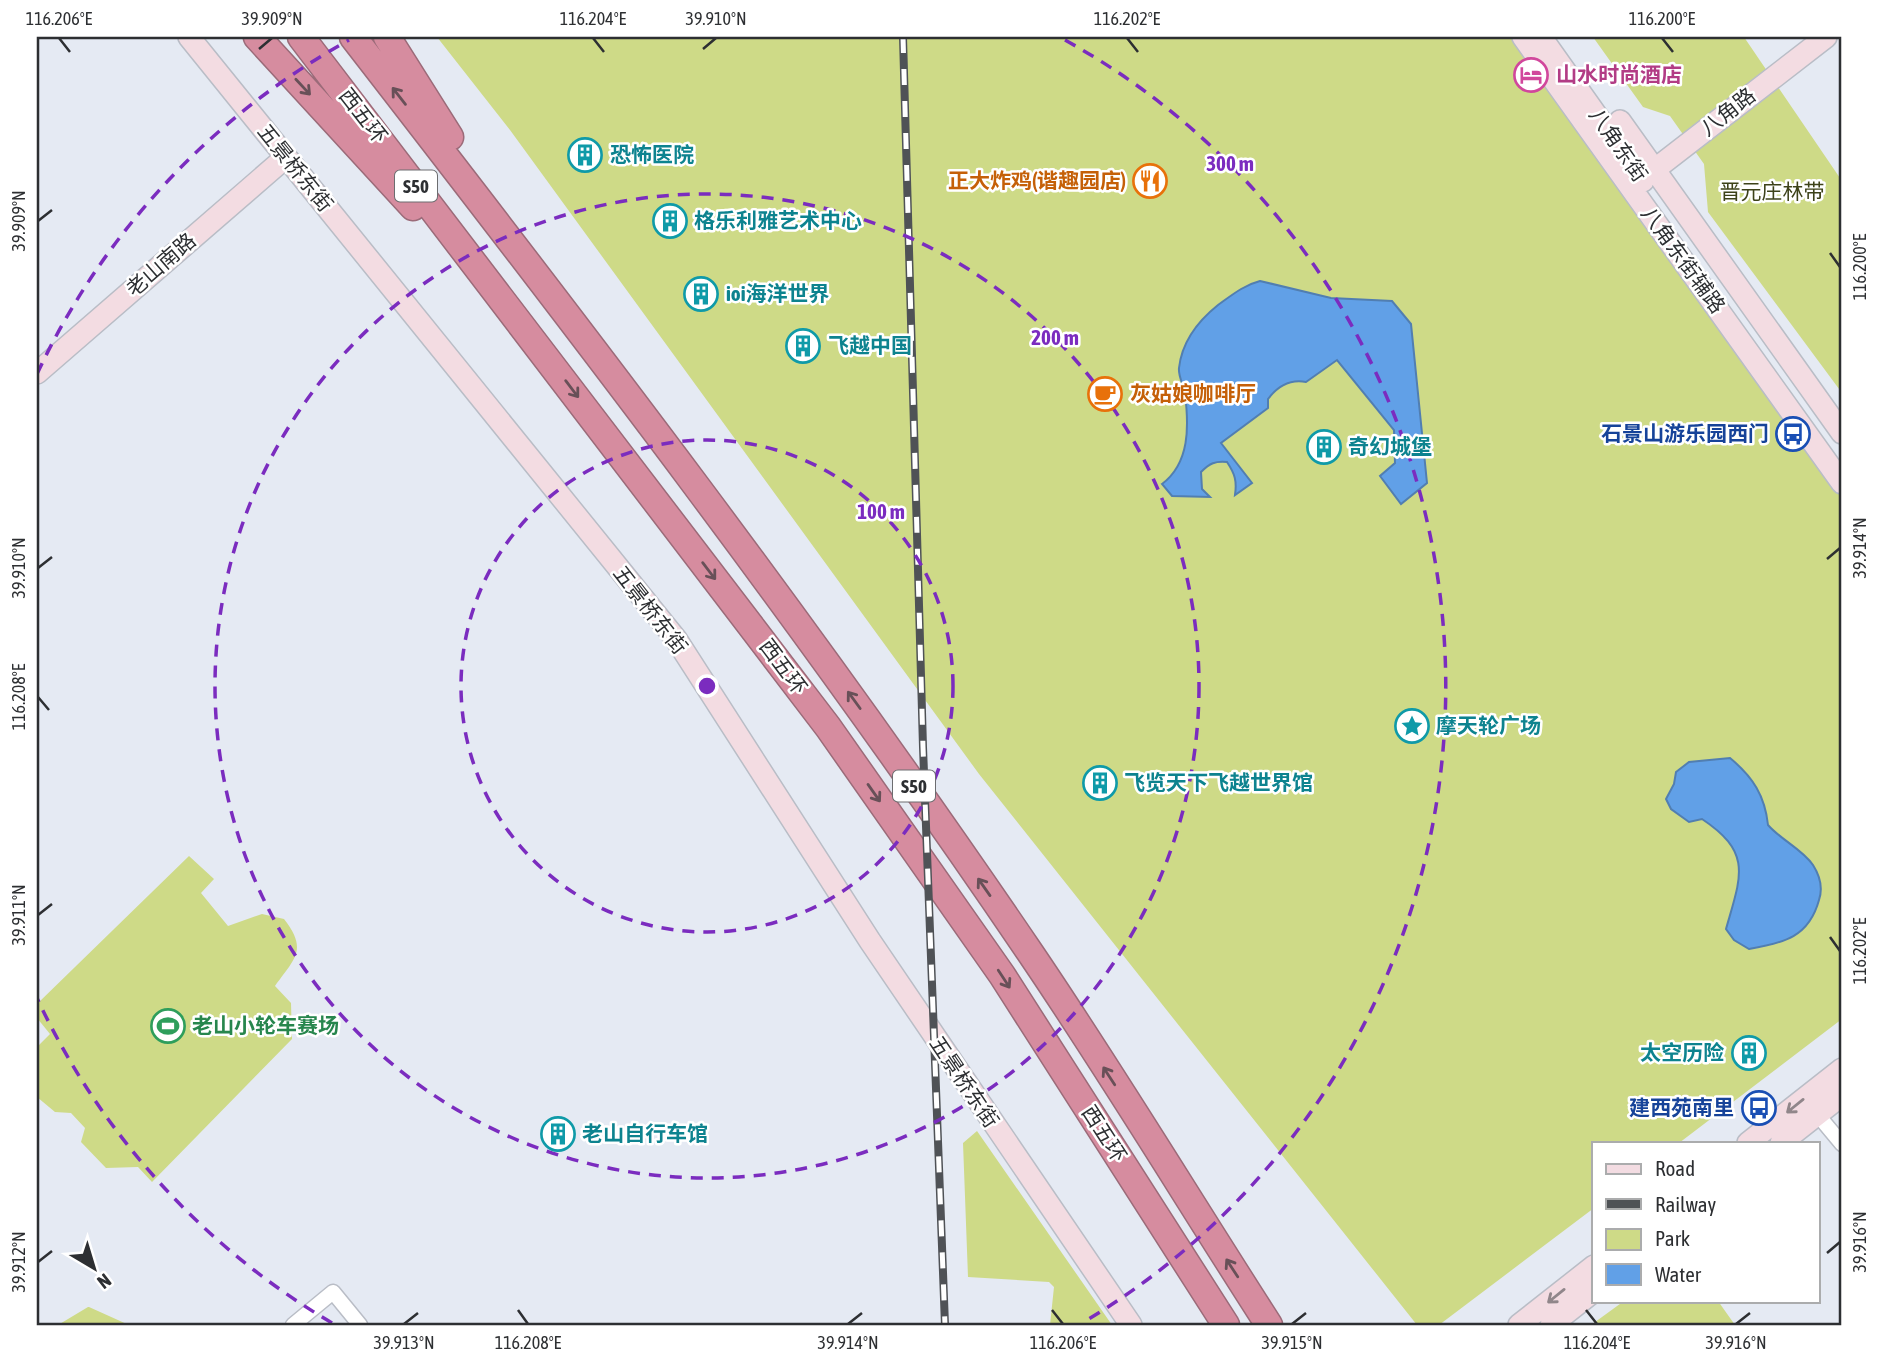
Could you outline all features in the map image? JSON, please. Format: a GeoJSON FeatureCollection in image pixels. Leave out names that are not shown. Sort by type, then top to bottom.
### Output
{"type":"FeatureCollection","features":[{"type":"Feature","properties":{"kind":"highway"},"geometry":{"type":"LineString","coordinates":[[257,37],[531,335]]}},
{"type":"Feature","properties":{"kind":"highway","name":"西五环"},"geometry":{"type":"LineString","coordinates":[[301,37],[828,727],[986,953],[1226,1325]]}},
{"type":"Feature","properties":{"kind":"highway","name":"西五环"},"geometry":{"type":"LineString","coordinates":[[353,37],[531,266],[857,705],[1030,953],[1269,1325]]}},
{"type":"Feature","properties":{"kind":"highway"},"geometry":{"type":"LineString","coordinates":[[387,37],[531,266]]}},
{"type":"Feature","properties":{"kind":"main road","name":"五景桥东街"},"geometry":{"type":"LineString","coordinates":[[189,37],[676,639],[870,941],[1131,1325]]}},
{"type":"Feature","properties":{"kind":"main road","name":"八角东街辅路"},"geometry":{"type":"LineString","coordinates":[[1523,37],[1642,179],[1842,484]]}},
{"type":"Feature","properties":{"kind":"main road","name":"八角东街"},"geometry":{"type":"LineString","coordinates":[[1541,37],[1842,459]]}},
{"type":"Feature","properties":{"kind":"main road","name":"八角东街"},"geometry":{"type":"LineString","coordinates":[[1559,37],[1642,179],[1842,433]]}},
{"type":"Feature","properties":{"kind":"main road","name":"八角路"},"geometry":{"type":"LineString","coordinates":[[1642,179],[1826,37]]}},
{"type":"Feature","properties":{"kind":"main road","name":"老山南路"},"geometry":{"type":"LineString","coordinates":[[37,373],[286,157]]}},
{"type":"Feature","properties":{"kind":"main road"},"geometry":{"type":"LineString","coordinates":[[1749,1142],[1842,1069]]}},
{"type":"Feature","properties":{"kind":"main road"},"geometry":{"type":"LineString","coordinates":[[1782,1142],[1842,1095]]}},
{"type":"Feature","properties":{"kind":"main road"},"geometry":{"type":"LineString","coordinates":[[1519,1325],[1592,1268]]}},
{"type":"Feature","properties":{"kind":"main road"},"geometry":{"type":"LineString","coordinates":[[1551,1325],[1592,1293]]}},
{"type":"Feature","properties":{"kind":"street"},"geometry":{"type":"LineString","coordinates":[[1818,1114],[1842,1144]]}},
{"type":"Feature","properties":{"kind":"street"},"geometry":{"type":"LineString","coordinates":[[293,1325],[333,1292],[360,1325]]}},
{"type":"Feature","properties":{"kind":"green space"},"geometry":{"type":"Polygon","coordinates":[[[437,37],[1514,37],[1842,491],[1842,1019],[1680,1142],[1592,1142],[1592,1210],[1439,1325],[1417,1325],[979,774],[510,130],[437,37]]]}},
{"type":"Feature","properties":{"kind":"green space","name":"晋元庄林带"},"geometry":{"type":"Polygon","coordinates":[[[1593,37],[1744,37],[1842,181],[1842,393],[1708,212],[1704,164],[1670,116],[1643,107],[1593,37]]]}},
{"type":"Feature","properties":{"kind":"green space","name":"老山小轮车赛场"},"geometry":{"type":"Polygon","coordinates":[[[189,856],[214,879],[201,893],[228,926],[262,914],[284,919],[291,930],[296,939],[296,954],[275,986],[291,1003],[292,1039],[152,1182],[138,1167],[106,1168],[81,1142],[85,1128],[71,1113],[55,1112],[37,1097],[37,1047],[50,1034],[37,1018],[37,1004],[189,856]]]}},
{"type":"Feature","properties":{"kind":"green space"},"geometry":{"type":"Polygon","coordinates":[[[977,1131],[1112,1325],[1050,1325],[1054,1287],[1049,1282],[968,1277],[963,1143],[977,1131]]]}},
{"type":"Feature","properties":{"kind":"green space"},"geometry":{"type":"Polygon","coordinates":[[[1623,1302],[1719,1302],[1735,1325],[1591,1325],[1623,1302]]]}},
{"type":"Feature","properties":{"kind":"green space"},"geometry":{"type":"Polygon","coordinates":[[[89,1307],[129,1325],[58,1325],[89,1307]]]}},
{"type":"Feature","properties":{"kind":"water"},"geometry":{"type":"Polygon","coordinates":[[[1260,281],[1331,298],[1392,301],[1411,324],[1427,483],[1401,504],[1380,476],[1395,463],[1394,430],[1337,360],[1306,382],[1289,383],[1275,391],[1268,399],[1268,408],[1221,443],[1252,483],[1235,495],[1234,474],[1227,462],[1223,462],[1213,463],[1201,472],[1202,489],[1210,497],[1172,496],[1162,484],[1178,466],[1183,455],[1187,431],[1186,406],[1179,371],[1187,340],[1218,305],[1243,288],[1260,281]]]}},
{"type":"Feature","properties":{"kind":"water"},"geometry":{"type":"Polygon","coordinates":[[[1730,758],[1745,772],[1761,796],[1768,825],[1808,859],[1817,873],[1821,887],[1815,912],[1802,930],[1784,941],[1749,949],[1734,940],[1726,929],[1738,880],[1736,855],[1718,831],[1702,819],[1689,822],[1671,809],[1666,799],[1674,784],[1676,772],[1689,762],[1730,758]]]}},
{"type":"Feature","properties":{"kind":"railway"},"geometry":{"type":"LineString","coordinates":[[903,37],[923,747],[945,1325]]}},
{"type":"Feature","properties":{"kind":"place","name":"山水时尚酒店"},"geometry":{"type":"Point","coordinates":[1531,75]}},
{"type":"Feature","properties":{"kind":"place","name":"恐怖医院"},"geometry":{"type":"Point","coordinates":[585,155]}},
{"type":"Feature","properties":{"kind":"place","name":"正大炸鸡(谐趣园店)"},"geometry":{"type":"Point","coordinates":[1150,181]}},
{"type":"Feature","properties":{"kind":"place","name":"格乐利雅艺术中心"},"geometry":{"type":"Point","coordinates":[670,221]}},
{"type":"Feature","properties":{"kind":"place","name":"ioi海洋世界"},"geometry":{"type":"Point","coordinates":[701,294]}},
{"type":"Feature","properties":{"kind":"place","name":"飞越中国"},"geometry":{"type":"Point","coordinates":[803,346]}},
{"type":"Feature","properties":{"kind":"place","name":"灰姑娘咖啡厅"},"geometry":{"type":"Point","coordinates":[1105,394]}},
{"type":"Feature","properties":{"kind":"place","name":"石景山游乐园西门"},"geometry":{"type":"Point","coordinates":[1793,434]}},
{"type":"Feature","properties":{"kind":"place","name":"奇幻城堡"},"geometry":{"type":"Point","coordinates":[1324,447]}},
{"type":"Feature","properties":{"kind":"place","name":"摩天轮广场"},"geometry":{"type":"Point","coordinates":[1412,726]}},
{"type":"Feature","properties":{"kind":"place","name":"飞览天下飞越世界馆"},"geometry":{"type":"Point","coordinates":[1100,783]}},
{"type":"Feature","properties":{"kind":"place","name":"老山小轮车赛场"},"geometry":{"type":"Point","coordinates":[168,1026]}},
{"type":"Feature","properties":{"kind":"place","name":"太空历险"},"geometry":{"type":"Point","coordinates":[1749,1053]}},
{"type":"Feature","properties":{"kind":"place","name":"建西苑南里"},"geometry":{"type":"Point","coordinates":[1759,1108]}},
{"type":"Feature","properties":{"kind":"place","name":"老山自行车馆"},"geometry":{"type":"Point","coordinates":[558,1134]}}]}
